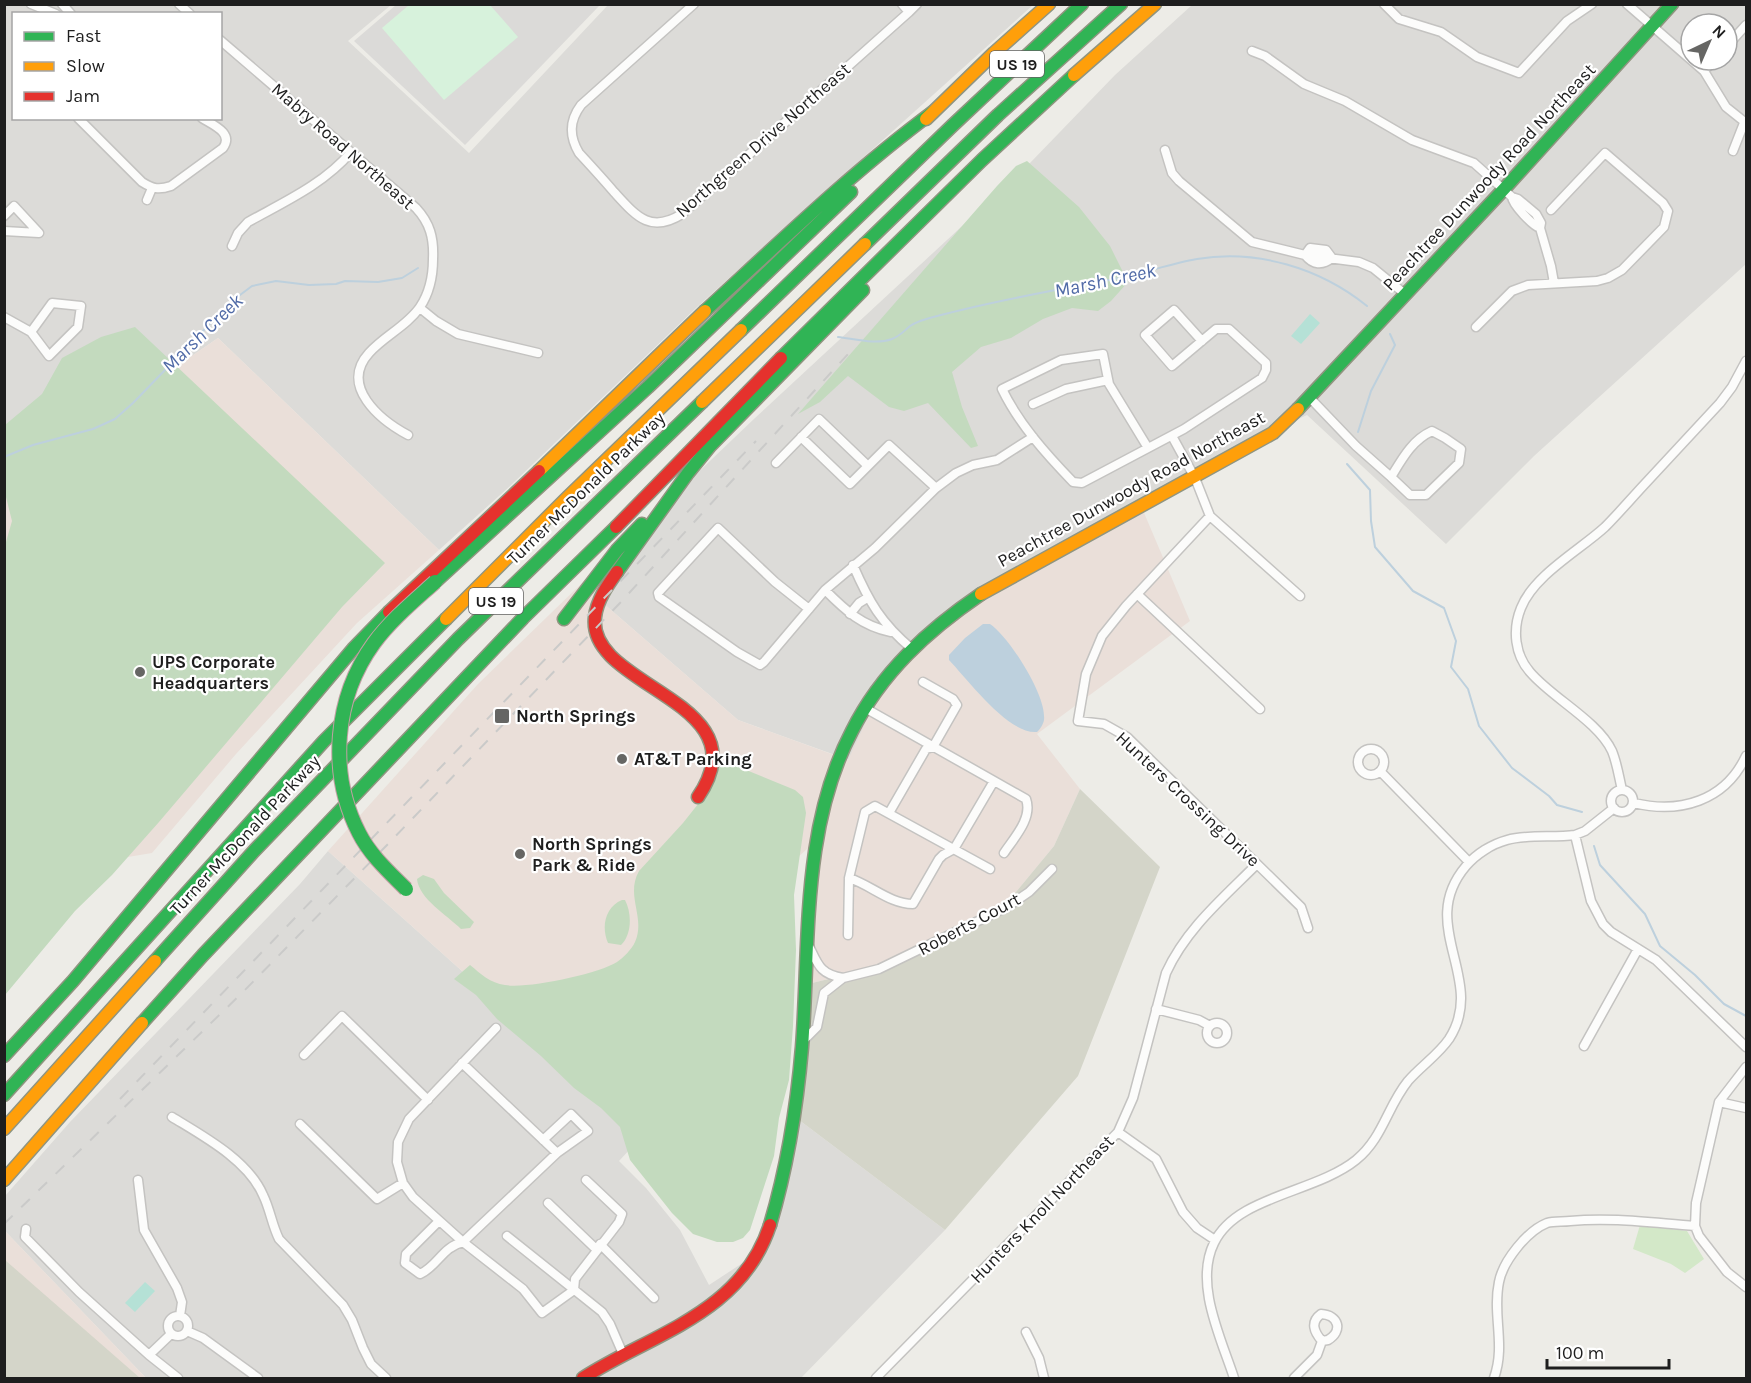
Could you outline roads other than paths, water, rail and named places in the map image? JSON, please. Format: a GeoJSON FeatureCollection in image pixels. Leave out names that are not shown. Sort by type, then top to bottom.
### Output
{"type":"FeatureCollection","features":[{"type":"Feature","properties":{"kind":"main road"},"geometry":{"type":"LineString","coordinates":[[406,889],[369,849],[360,834],[346,801],[340,776],[339,751],[344,706],[355,674],[373,645],[502,520],[648,387],[994,53],[1048,4]]}},
{"type":"Feature","properties":{"kind":"main road","name":"Turner McDonald Parkway"},"geometry":{"type":"LineString","coordinates":[[4,1095],[324,741],[568,497],[1082,4]]}},
{"type":"Feature","properties":{"kind":"main road","name":"Turner McDonald Parkway"},"geometry":{"type":"LineString","coordinates":[[4,1129],[254,851],[458,639],[981,132],[1120,4]]}},
{"type":"Feature","properties":{"kind":"main road"},"geometry":{"type":"LineString","coordinates":[[4,1180],[203,955],[524,618],[768,370],[936,204],[1036,109],[1155,4]]}},
{"type":"Feature","properties":{"kind":"main road","name":"Peachtree Dunwoody Road Northeast"},"geometry":{"type":"LineString","coordinates":[[583,1378],[623,1354],[660,1336],[712,1304],[736,1284],[756,1259],[770,1228],[795,1105],[818,831],[827,793],[847,741],[876,691],[912,649],[959,609],[992,587],[1195,478],[1273,433],[1310,398],[1404,294],[1508,193],[1672,4]]}},
{"type":"Feature","properties":{"kind":"main road"},"geometry":{"type":"LineString","coordinates":[[4,1056],[73,981],[346,657],[402,598],[553,458],[702,313],[834,194],[906,132],[933,112]]}},
{"type":"Feature","properties":{"kind":"main road"},"geometry":{"type":"LineString","coordinates":[[564,619],[617,550],[710,446],[925,224],[936,204]]}},
{"type":"Feature","properties":{"kind":"main road"},"geometry":{"type":"LineString","coordinates":[[688,473],[605,589],[595,610],[594,620],[596,632],[606,652],[690,714],[707,735],[713,756],[712,768],[705,788],[698,797]]}},
{"type":"Feature","properties":{"kind":"street"},"geometry":{"type":"LineString","coordinates":[[31,4],[51,12]]}},
{"type":"Feature","properties":{"kind":"street","name":"Northgreen Drive Northeast"},"geometry":{"type":"LineString","coordinates":[[694,4],[581,105],[572,123],[573,144],[579,153],[635,215],[652,222],[671,220],[682,214],[917,4]]}},
{"type":"Feature","properties":{"kind":"street"},"geometry":{"type":"LineString","coordinates":[[902,4],[909,12]]}},
{"type":"Feature","properties":{"kind":"street"},"geometry":{"type":"LineString","coordinates":[[1384,4],[1399,19],[1441,32],[1477,57],[1519,73],[1567,21],[1592,4]]}},
{"type":"Feature","properties":{"kind":"street"},"geometry":{"type":"LineString","coordinates":[[1627,4],[1679,50]]}},
{"type":"Feature","properties":{"kind":"street","name":"Mabry Road Northeast"},"geometry":{"type":"LineString","coordinates":[[222,42],[416,208],[429,225],[434,244],[433,275],[428,293],[420,308],[369,353],[362,364],[359,375],[359,384],[364,398],[391,426],[408,435]]}},
{"type":"Feature","properties":{"kind":"street"},"geometry":{"type":"LineString","coordinates":[[1252,51],[1265,56],[1304,84],[1345,101],[1412,140],[1474,163],[1536,214],[1541,223],[1538,228]]}},
{"type":"Feature","properties":{"kind":"street"},"geometry":{"type":"LineString","coordinates":[[1705,72],[1726,107],[1745,123],[1733,151]]}},
{"type":"Feature","properties":{"kind":"street"},"geometry":{"type":"LineString","coordinates":[[80,120],[142,182],[152,188],[161,189],[171,186],[223,148],[226,138],[222,131],[205,120]]}},
{"type":"Feature","properties":{"kind":"street"},"geometry":{"type":"LineString","coordinates":[[1165,150],[1172,173],[1179,181],[1252,242],[1305,255],[1359,262],[1373,268],[1404,294]]}},
{"type":"Feature","properties":{"kind":"street"},"geometry":{"type":"LineString","coordinates":[[232,246],[238,233],[248,222],[326,177],[351,152]]}},
{"type":"Feature","properties":{"kind":"street"},"geometry":{"type":"LineString","coordinates":[[1476,327],[1512,291],[1528,285],[1597,281],[1622,270],[1664,227],[1668,211],[1663,203],[1605,153],[1551,210]]}},
{"type":"Feature","properties":{"kind":"street"},"geometry":{"type":"LineString","coordinates":[[147,200],[152,188]]}},
{"type":"Feature","properties":{"kind":"street"},"geometry":{"type":"LineString","coordinates":[[1508,193],[1513,204],[1538,228],[1551,266],[1554,283]]}},
{"type":"Feature","properties":{"kind":"street"},"geometry":{"type":"LineString","coordinates":[[4,216],[14,206],[39,233],[4,231]]}},
{"type":"Feature","properties":{"kind":"street"},"geometry":{"type":"LineString","coordinates":[[4,317],[31,332],[49,356],[78,327],[81,306],[52,303],[31,332]]}},
{"type":"Feature","properties":{"kind":"street"},"geometry":{"type":"LineString","coordinates":[[420,308],[436,321],[458,333],[538,353]]}},
{"type":"Feature","properties":{"kind":"street"},"geometry":{"type":"LineString","coordinates":[[1148,447],[1109,384],[1103,354],[1061,360],[1002,389],[1014,412],[1033,437],[1073,482],[1082,483],[1172,436],[1262,378],[1266,370],[1266,363],[1229,329],[1216,329],[1202,341],[1172,366],[1145,335],[1174,310],[1202,341]]}},
{"type":"Feature","properties":{"kind":"street"},"geometry":{"type":"LineString","coordinates":[[1622,790],[1615,759],[1607,742],[1597,730],[1528,670],[1518,649],[1517,621],[1522,606],[1531,592],[1552,570],[1605,527],[1720,403],[1746,361]]}},
{"type":"Feature","properties":{"kind":"street"},"geometry":{"type":"LineString","coordinates":[[1033,404],[1066,388],[1108,380]]}},
{"type":"Feature","properties":{"kind":"street"},"geometry":{"type":"LineString","coordinates":[[1310,398],[1356,446],[1410,495],[1426,495],[1459,463],[1461,450],[1432,431],[1420,437],[1404,455],[1391,477]]}},
{"type":"Feature","properties":{"kind":"street"},"geometry":{"type":"LineString","coordinates":[[776,463],[819,418],[868,466]]}},
{"type":"Feature","properties":{"kind":"street"},"geometry":{"type":"LineString","coordinates":[[1172,436],[1195,478],[1210,516],[1300,596]]}},
{"type":"Feature","properties":{"kind":"street"},"geometry":{"type":"LineString","coordinates":[[801,437],[850,484],[889,445],[936,488]]}},
{"type":"Feature","properties":{"kind":"street"},"geometry":{"type":"LineString","coordinates":[[808,609],[775,582],[718,528],[658,593],[659,597],[737,652],[760,665],[825,590],[875,548],[936,488],[956,473],[973,465],[997,460],[1033,437]]}},
{"type":"Feature","properties":{"kind":"street","name":"Hunters Crossing Drive"},"geometry":{"type":"LineString","coordinates":[[1210,516],[1137,594],[1102,636],[1086,674],[1078,721],[1104,724],[1127,737],[1301,907],[1308,928]]}},
{"type":"Feature","properties":{"kind":"street"},"geometry":{"type":"LineString","coordinates":[[853,566],[867,598],[877,613],[891,632],[912,649]]}},
{"type":"Feature","properties":{"kind":"street"},"geometry":{"type":"LineString","coordinates":[[825,590],[850,614],[867,625],[891,632]]}},
{"type":"Feature","properties":{"kind":"street"},"geometry":{"type":"LineString","coordinates":[[1137,594],[1260,709]]}},
{"type":"Feature","properties":{"kind":"street"},"geometry":{"type":"LineString","coordinates":[[850,614],[859,603],[867,598]]}},
{"type":"Feature","properties":{"kind":"street"},"geometry":{"type":"LineString","coordinates":[[867,625],[877,613]]}},
{"type":"Feature","properties":{"kind":"street"},"geometry":{"type":"LineString","coordinates":[[889,813],[926,749],[933,747],[957,705],[953,699],[923,682]]}},
{"type":"Feature","properties":{"kind":"street"},"geometry":{"type":"LineString","coordinates":[[865,708],[1026,799],[1028,805],[1026,818],[1004,854]]}},
{"type":"Feature","properties":{"kind":"street"},"geometry":{"type":"LineString","coordinates":[[1634,803],[1648,807],[1673,808],[1696,802],[1720,789],[1743,770],[1746,756]]}},
{"type":"Feature","properties":{"kind":"street"},"geometry":{"type":"LineString","coordinates":[[1380,771],[1469,862]]}},
{"type":"Feature","properties":{"kind":"street"},"geometry":{"type":"LineString","coordinates":[[849,878],[865,883],[900,904],[913,904],[939,859],[954,849],[994,781]]}},
{"type":"Feature","properties":{"kind":"street"},"geometry":{"type":"LineString","coordinates":[[1622,790],[1630,794],[1634,803]]}},
{"type":"Feature","properties":{"kind":"street"},"geometry":{"type":"LineString","coordinates":[[1622,790],[1612,796],[1611,803],[1614,808],[1620,812],[1627,812],[1634,803]]}},
{"type":"Feature","properties":{"kind":"street"},"geometry":{"type":"LineString","coordinates":[[848,934],[849,878],[865,812],[875,806],[990,869]]}},
{"type":"Feature","properties":{"kind":"street"},"geometry":{"type":"LineString","coordinates":[[1234,1378],[1206,1288],[1207,1263],[1215,1240],[1227,1224],[1244,1211],[1335,1175],[1356,1160],[1380,1133],[1407,1082],[1448,1039],[1459,1018],[1462,996],[1447,932],[1446,909],[1453,884],[1469,862],[1488,848],[1508,840],[1575,835],[1585,831],[1614,808]]}},
{"type":"Feature","properties":{"kind":"street"},"geometry":{"type":"LineString","coordinates":[[1575,835],[1591,901],[1597,915],[1611,932],[1656,960],[1746,1047]]}},
{"type":"Feature","properties":{"kind":"street","name":"Hunters Knoll Northeast"},"geometry":{"type":"LineString","coordinates":[[876,1378],[1118,1132],[1133,1098],[1166,973],[1182,942],[1257,864]]}},
{"type":"Feature","properties":{"kind":"street","name":"Roberts Court"},"geometry":{"type":"LineString","coordinates":[[843,978],[879,969],[1007,908],[1029,892],[1052,868]]}},
{"type":"Feature","properties":{"kind":"street"},"geometry":{"type":"LineString","coordinates":[[808,944],[820,968],[826,973],[843,978]]}},
{"type":"Feature","properties":{"kind":"street"},"geometry":{"type":"LineString","coordinates":[[1584,1046],[1638,949]]}},
{"type":"Feature","properties":{"kind":"street","name":"Peachtree Dunwoody Road Northeast"},"geometry":{"type":"LineString","coordinates":[[802,1042],[817,1027],[824,993],[843,978]]}},
{"type":"Feature","properties":{"kind":"street"},"geometry":{"type":"LineString","coordinates":[[1156,1009],[1199,1020],[1210,1026]]}},
{"type":"Feature","properties":{"kind":"street"},"geometry":{"type":"LineString","coordinates":[[304,1055],[342,1016],[428,1100]]}},
{"type":"Feature","properties":{"kind":"street"},"geometry":{"type":"LineString","coordinates":[[496,1028],[410,1119],[398,1142],[397,1162],[402,1183],[413,1197],[463,1242],[524,1289],[542,1313],[574,1290],[575,1279],[598,1246],[619,1222],[622,1214],[586,1180]]}},
{"type":"Feature","properties":{"kind":"street"},"geometry":{"type":"LineString","coordinates":[[462,1063],[557,1153]]}},
{"type":"Feature","properties":{"kind":"street"},"geometry":{"type":"LineString","coordinates":[[1746,1067],[1719,1102],[1696,1203],[1695,1226],[1727,1272],[1746,1287]]}},
{"type":"Feature","properties":{"kind":"street"},"geometry":{"type":"LineString","coordinates":[[1719,1102],[1746,1108]]}},
{"type":"Feature","properties":{"kind":"street"},"geometry":{"type":"LineString","coordinates":[[439,1221],[406,1254],[405,1263],[420,1274],[428,1271],[451,1245],[463,1242],[557,1153],[588,1131],[571,1114],[543,1140]]}},
{"type":"Feature","properties":{"kind":"street"},"geometry":{"type":"LineString","coordinates":[[172,1117],[215,1143],[254,1179],[264,1197],[279,1239],[343,1305],[371,1364],[386,1378]]}},
{"type":"Feature","properties":{"kind":"street"},"geometry":{"type":"LineString","coordinates":[[300,1124],[377,1199],[402,1183]]}},
{"type":"Feature","properties":{"kind":"street"},"geometry":{"type":"LineString","coordinates":[[1118,1132],[1156,1159],[1183,1212],[1197,1228],[1215,1240]]}},
{"type":"Feature","properties":{"kind":"street"},"geometry":{"type":"LineString","coordinates":[[138,1180],[144,1230],[177,1288],[182,1302],[180,1316]]}},
{"type":"Feature","properties":{"kind":"street"},"geometry":{"type":"LineString","coordinates":[[548,1203],[654,1298]]}},
{"type":"Feature","properties":{"kind":"street"},"geometry":{"type":"LineString","coordinates":[[1494,1378],[1500,1352],[1498,1283],[1503,1268],[1527,1237],[1548,1223],[1597,1218],[1695,1226]]}},
{"type":"Feature","properties":{"kind":"street"},"geometry":{"type":"LineString","coordinates":[[26,1229],[25,1238],[79,1292],[178,1378]]}},
{"type":"Feature","properties":{"kind":"street"},"geometry":{"type":"LineString","coordinates":[[507,1236],[602,1312],[623,1354]]}},
{"type":"Feature","properties":{"kind":"street"},"geometry":{"type":"LineString","coordinates":[[180,1316],[188,1322],[188,1331],[181,1337],[171,1334],[168,1328],[169,1321],[180,1316]]}},
{"type":"Feature","properties":{"kind":"street"},"geometry":{"type":"LineString","coordinates":[[188,1331],[202,1338],[258,1378]]}},
{"type":"Feature","properties":{"kind":"street"},"geometry":{"type":"LineString","coordinates":[[1026,1332],[1039,1358],[1044,1378]]}},
{"type":"Feature","properties":{"kind":"street"},"geometry":{"type":"LineString","coordinates":[[149,1355],[171,1334]]}},
{"type":"Feature","properties":{"kind":"street"},"geometry":{"type":"LineString","coordinates":[[1294,1378],[1317,1356],[1322,1341]]}},
{"type":"Feature","properties":{"kind":"waterway","name":"Marsh Creek"},"geometry":{"type":"LineString","coordinates":[[838,337],[886,341],[910,326],[932,317],[1120,278],[1186,261],[1220,257],[1265,259],[1287,264],[1329,281],[1367,306]]}},
{"type":"Feature","properties":{"kind":"waterway","name":"Marsh Creek"},"geometry":{"type":"LineString","coordinates":[[4,457],[33,445],[93,429],[115,419],[232,301],[252,286],[276,281],[309,285],[336,284],[345,281],[378,282],[402,278],[418,268]]}},
{"type":"Feature","properties":{"kind":"waterway","name":"Marsh Creek"},"geometry":{"type":"LineString","coordinates":[[1358,432],[1371,391],[1395,345],[1390,334]]}},
{"type":"Feature","properties":{"kind":"waterway","name":"Marsh Creek"},"geometry":{"type":"LineString","coordinates":[[1347,464],[1370,490],[1375,547],[1413,591],[1444,608],[1456,641],[1451,667],[1468,689],[1479,726],[1512,768],[1549,796],[1557,805],[1582,812]]}},
{"type":"Feature","properties":{"kind":"waterway","name":"Marsh Creek"},"geometry":{"type":"LineString","coordinates":[[1594,846],[1600,865],[1645,914],[1660,946],[1695,975],[1724,1004],[1746,1016]]}},
{"type":"Feature","properties":{"kind":"railway"},"geometry":{"type":"LineString","coordinates":[[4,1224],[243,992],[388,844],[620,603],[849,353]]}},
{"type":"Feature","properties":{"kind":"railway"},"geometry":{"type":"LineString","coordinates":[[120,1099],[756,441]]}},
{"type":"Feature","properties":{"kind":"place","name":"UPS Corporate Headquarters"},"geometry":{"type":"Point","coordinates":[140,672]}},
{"type":"Feature","properties":{"kind":"place","name":"North Springs"},"geometry":{"type":"Point","coordinates":[502,716]}},
{"type":"Feature","properties":{"kind":"place","name":"AT&T Parking"},"geometry":{"type":"Point","coordinates":[622,759]}},
{"type":"Feature","properties":{"kind":"place","name":"North Springs Park & Ride"},"geometry":{"type":"Point","coordinates":[520,854]}}]}
